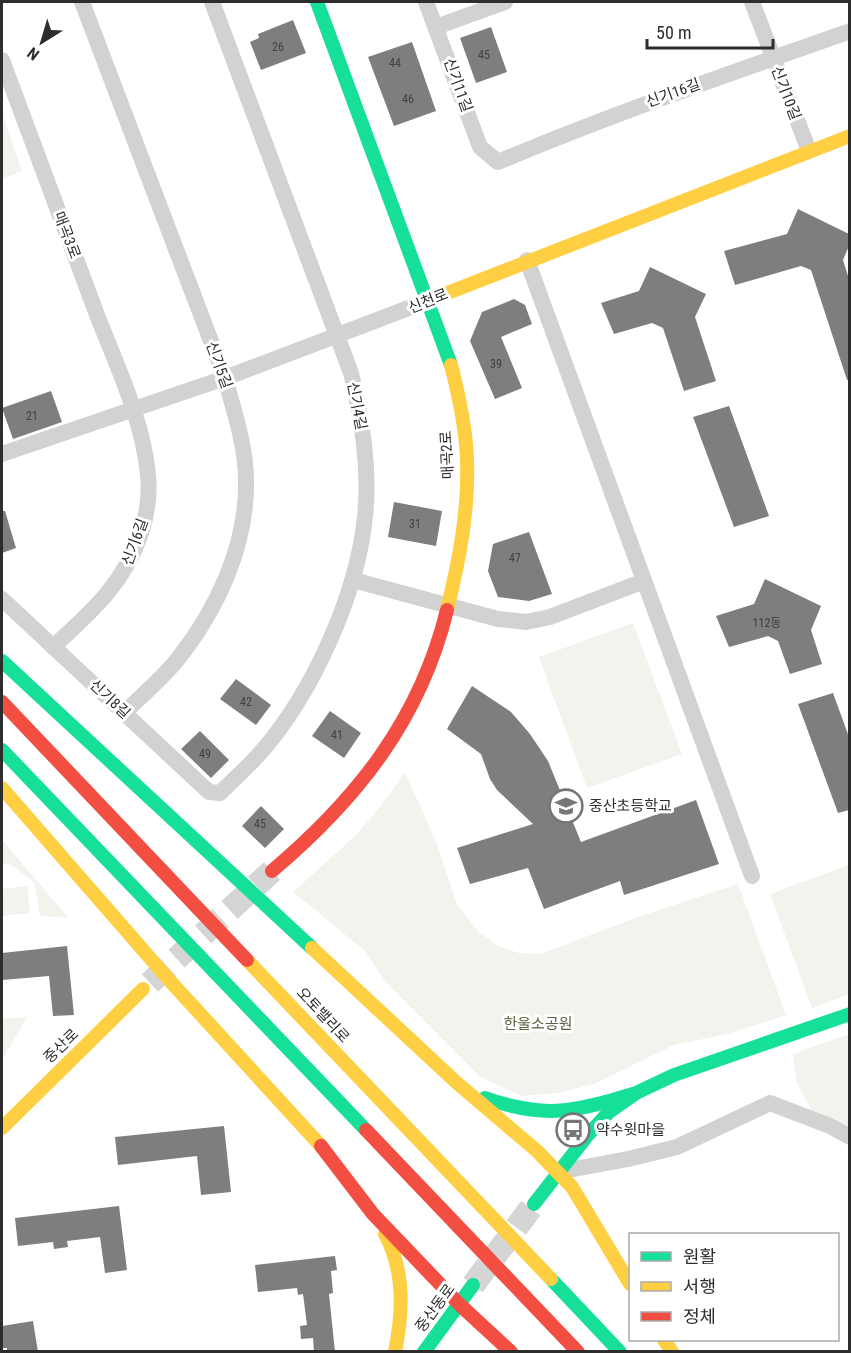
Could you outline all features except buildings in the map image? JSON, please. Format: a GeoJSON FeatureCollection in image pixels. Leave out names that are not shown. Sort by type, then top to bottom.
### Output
{"type":"FeatureCollection","features":[{"type":"Feature","properties":{"kind":"main road","name":"매곡2로"},"geometry":{"type":"LineString","coordinates":[[272,871],[330,820],[356,790],[384,753],[409,712],[433,661],[450,604],[464,519],[467,459],[460,404],[449,356],[316,2]]}},
{"type":"Feature","properties":{"kind":"main road","name":"신천로"},"geometry":{"type":"LineString","coordinates":[[427,301],[849,136]]}},
{"type":"Feature","properties":{"kind":"main road"},"geometry":{"type":"LineString","coordinates":[[2,661],[457,1083],[537,1151],[572,1187],[629,1282]]}},
{"type":"Feature","properties":{"kind":"main road","name":"오토밸리로"},"geometry":{"type":"LineString","coordinates":[[2,702],[620,1352]]}},
{"type":"Feature","properties":{"kind":"main road"},"geometry":{"type":"LineString","coordinates":[[2,750],[578,1352]]}},
{"type":"Feature","properties":{"kind":"main road"},"geometry":{"type":"LineString","coordinates":[[2,788],[121,928],[318,1144],[364,1199],[397,1258],[402,1293],[400,1326],[394,1352]]}},
{"type":"Feature","properties":{"kind":"main road","name":"중산로"},"geometry":{"type":"LineString","coordinates":[[2,1128],[144,989]]}},
{"type":"Feature","properties":{"kind":"main road"},"geometry":{"type":"LineString","coordinates":[[457,1083],[509,1108],[548,1113],[576,1111],[636,1093],[674,1075],[849,1014]]}},
{"type":"Feature","properties":{"kind":"main road"},"geometry":{"type":"LineString","coordinates":[[534,1204],[609,1112],[636,1093]]}},
{"type":"Feature","properties":{"kind":"main road"},"geometry":{"type":"LineString","coordinates":[[373,1214],[459,1304],[511,1352]]}},
{"type":"Feature","properties":{"kind":"main road","name":"중산동로"},"geometry":{"type":"LineString","coordinates":[[424,1352],[474,1285]]}},
{"type":"Feature","properties":{"kind":"street","name":"신기5길"},"geometry":{"type":"LineString","coordinates":[[82,2],[225,378],[240,431],[246,480],[242,525],[235,553],[221,589],[176,662],[125,712]]}},
{"type":"Feature","properties":{"kind":"street","name":"신기4길"},"geometry":{"type":"LineString","coordinates":[[212,2],[351,373],[361,417],[366,464],[365,517],[353,580],[323,654],[296,705],[262,751],[220,793]]}},
{"type":"Feature","properties":{"kind":"street","name":"신기11길"},"geometry":{"type":"LineString","coordinates":[[426,2],[480,147],[498,162]]}},
{"type":"Feature","properties":{"kind":"street"},"geometry":{"type":"LineString","coordinates":[[436,27],[505,2]]}},
{"type":"Feature","properties":{"kind":"street","name":"신기10길"},"geometry":{"type":"LineString","coordinates":[[752,2],[809,151]]}},
{"type":"Feature","properties":{"kind":"street","name":"신기16길"},"geometry":{"type":"LineString","coordinates":[[498,162],[616,114],[849,31]]}},
{"type":"Feature","properties":{"kind":"street","name":"매곡3로"},"geometry":{"type":"LineString","coordinates":[[2,60],[133,411]]}},
{"type":"Feature","properties":{"kind":"street"},"geometry":{"type":"LineString","coordinates":[[527,260],[752,876]]}},
{"type":"Feature","properties":{"kind":"street","name":"신천로"},"geometry":{"type":"LineString","coordinates":[[2,454],[225,378],[427,301]]}},
{"type":"Feature","properties":{"kind":"street","name":"신기6길"},"geometry":{"type":"LineString","coordinates":[[53,647],[117,584],[142,532],[147,503],[148,476],[133,411]]}},
{"type":"Feature","properties":{"kind":"street"},"geometry":{"type":"LineString","coordinates":[[353,580],[450,604],[498,619],[526,622],[550,616],[644,581]]}},
{"type":"Feature","properties":{"kind":"street","name":"신기8길"},"geometry":{"type":"LineString","coordinates":[[2,599],[210,792],[220,793]]}},
{"type":"Feature","properties":{"kind":"street"},"geometry":{"type":"LineString","coordinates":[[558,1172],[678,1147],[770,1103],[830,1126],[849,1137]]}},
{"type":"Feature","properties":{"kind":"green space"},"geometry":{"type":"Polygon","coordinates":[[[2,113],[22,171],[2,179],[2,113]]]}},
{"type":"Feature","properties":{"kind":"green space"},"geometry":{"type":"Polygon","coordinates":[[[633,623],[682,754],[587,788],[539,657],[633,623]]]}},
{"type":"Feature","properties":{"kind":"green space","name":"한울소공원"},"geometry":{"type":"Polygon","coordinates":[[[405,772],[437,844],[457,904],[478,931],[498,946],[519,953],[541,954],[635,918],[738,884],[786,1015],[727,1034],[674,1045],[594,1084],[558,1093],[522,1096],[480,1077],[384,980],[365,951],[293,892],[357,834],[381,806],[405,772]]]}},
{"type":"Feature","properties":{"kind":"green space"},"geometry":{"type":"Polygon","coordinates":[[[2,840],[68,918],[40,916],[34,882],[10,864],[2,864],[2,840]]]}},
{"type":"Feature","properties":{"kind":"green space"},"geometry":{"type":"Polygon","coordinates":[[[849,865],[849,994],[812,1008],[770,894],[849,865]]]}},
{"type":"Feature","properties":{"kind":"green space"},"geometry":{"type":"Polygon","coordinates":[[[27,886],[30,913],[2,916],[2,889],[27,886]]]}},
{"type":"Feature","properties":{"kind":"green space"},"geometry":{"type":"Polygon","coordinates":[[[27,1017],[2,1060],[2,1019],[27,1017]]]}},
{"type":"Feature","properties":{"kind":"green space"},"geometry":{"type":"Polygon","coordinates":[[[849,1034],[849,1131],[813,1112],[797,1084],[793,1054],[849,1034]]]}},
{"type":"Feature","properties":{"kind":"tunnel"},"geometry":{"type":"LineString","coordinates":[[150,983],[272,871]]}},
{"type":"Feature","properties":{"kind":"tunnel"},"geometry":{"type":"LineString","coordinates":[[473,1285],[534,1204]]}},
{"type":"Feature","properties":{"kind":"traffic: fast"},"geometry":{"type":"LineString","coordinates":[[317,2],[451,365]]}},
{"type":"Feature","properties":{"kind":"traffic: fast"},"geometry":{"type":"LineString","coordinates":[[2,661],[312,948]]}},
{"type":"Feature","properties":{"kind":"traffic: fast"},"geometry":{"type":"LineString","coordinates":[[2,750],[366,1130]]}},
{"type":"Feature","properties":{"kind":"traffic: fast"},"geometry":{"type":"LineString","coordinates":[[534,1204],[587,1136],[609,1112],[636,1093],[674,1075],[850,1014]]}},
{"type":"Feature","properties":{"kind":"traffic: fast"},"geometry":{"type":"LineString","coordinates":[[485,1098],[507,1105],[544,1111],[578,1108],[636,1093]]}},
{"type":"Feature","properties":{"kind":"traffic: fast"},"geometry":{"type":"LineString","coordinates":[[551,1279],[620,1352]]}},
{"type":"Feature","properties":{"kind":"traffic: fast"},"geometry":{"type":"LineString","coordinates":[[424,1352],[473,1285]]}},
{"type":"Feature","properties":{"kind":"traffic: slow"},"geometry":{"type":"LineString","coordinates":[[427,301],[850,136]]}},
{"type":"Feature","properties":{"kind":"traffic: slow"},"geometry":{"type":"LineString","coordinates":[[447,610],[462,535],[467,479],[464,424],[451,365]]}},
{"type":"Feature","properties":{"kind":"traffic: slow"},"geometry":{"type":"LineString","coordinates":[[2,788],[170,981],[321,1146]]}},
{"type":"Feature","properties":{"kind":"traffic: slow"},"geometry":{"type":"LineString","coordinates":[[312,948],[457,1083],[537,1151],[572,1187],[629,1282]]}},
{"type":"Feature","properties":{"kind":"traffic: slow"},"geometry":{"type":"LineString","coordinates":[[247,960],[551,1279]]}},
{"type":"Feature","properties":{"kind":"traffic: slow"},"geometry":{"type":"LineString","coordinates":[[2,1128],[143,989]]}},
{"type":"Feature","properties":{"kind":"traffic: slow"},"geometry":{"type":"LineString","coordinates":[[385,1234],[392,1248],[399,1277],[401,1307],[395,1352]]}},
{"type":"Feature","properties":{"kind":"traffic: slow"},"geometry":{"type":"LineString","coordinates":[[665,1341],[672,1352]]}},
{"type":"Feature","properties":{"kind":"traffic: jam"},"geometry":{"type":"LineString","coordinates":[[272,871],[331,815],[358,786],[381,755],[420,687],[435,650],[447,610]]}},
{"type":"Feature","properties":{"kind":"traffic: jam"},"geometry":{"type":"LineString","coordinates":[[2,702],[247,960]]}},
{"type":"Feature","properties":{"kind":"traffic: jam"},"geometry":{"type":"LineString","coordinates":[[366,1130],[578,1352]]}},
{"type":"Feature","properties":{"kind":"traffic: jam"},"geometry":{"type":"LineString","coordinates":[[321,1146],[373,1214],[459,1304],[511,1352]]}},
{"type":"Feature","properties":{"kind":"place","name":"중산초등학교"},"geometry":{"type":"Point","coordinates":[566,806]}},
{"type":"Feature","properties":{"kind":"place","name":"약수윗마을"},"geometry":{"type":"Point","coordinates":[573,1130]}}]}
